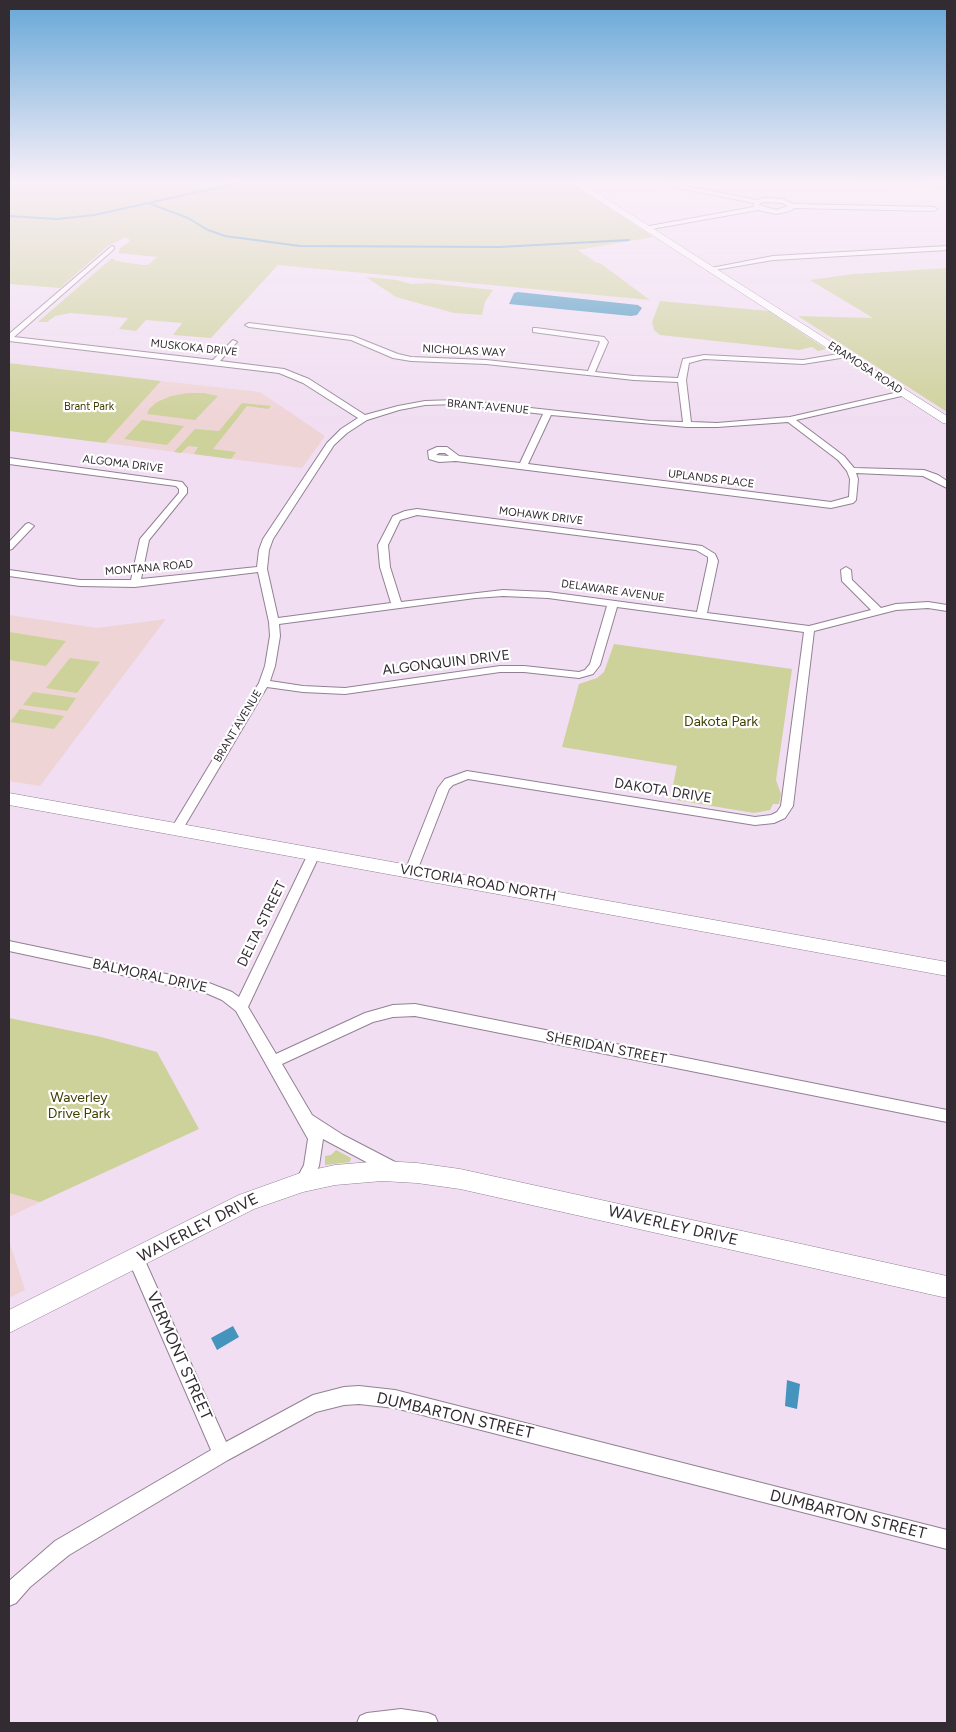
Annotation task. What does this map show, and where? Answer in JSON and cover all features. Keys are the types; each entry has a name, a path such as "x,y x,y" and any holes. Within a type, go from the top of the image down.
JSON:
{"main road":[{"name":"ERAMOSA ROAD","path":"696,261 947,420"},
{"name":"VICTORIA ROAD NORTH","path":"9,800 947,969"},
{"name":"WAVERLEY DRIVE","path":"9,1322 247,1202 302,1182 350,1173 399,1171 460,1179 947,1287"}],"street":[{"path":"9,339 97,261"},
{"path":"709,269 756,261"},
{"name":"NICHOLAS WAY","path":"249,326 353,338 396,356 411,359 486,362 682,380"},
{"path":"536,330 601,339 604,342 591,373"},
{"name":"MUSKOKA DRIVE","path":"9,339 258,367 293,375 306,381 364,418"},
{"path":"215,362 233,342"},
{"path":"687,425 682,380 686,361 694,358 803,362 844,355"},
{"name":"BRANT AVENUE","path":"177,829 264,683 270,666 273,653 274,622 262,569 264,550 274,527 331,444 344,431 364,418 398,408 449,402 687,425 747,424 790,419 903,393"},
{"path":"523,468 548,412"},
{"path":"790,419 841,458 852,470 924,473 935,477 947,486"},
{"name":"UPLANDS PLACE","path":"456,458 523,468 831,505 845,504 853,498 854,479 852,470"},
{"name":"ALGOMA DRIVE","path":"9,461 179,484 183,488 183,493 146,539 142,547 135,584"},
{"name":"MOHAWK DRIVE","path":"397,605 385,567 383,545 396,518 408,513 417,512 699,548 712,556 713,562 701,616"},
{"path":"9,547 29,526"},
{"name":"MONTANA ROAD","path":"9,573 80,583 135,584 262,569"},
{"path":"846,570 846,581 878,611"},
{"name":"DELAWARE AVENUE","path":"274,622 475,595 503,593 548,595 778,627 809,629 878,611 912,605 947,608"},
{"name":"ALGONQUIN DRIVE","path":"264,683 303,690 345,691 500,669 524,669 578,675 589,672 595,665 613,604"},
{"name":"DAKOTA DRIVE","path":"411,871 444,788 449,782 467,775 755,821 774,819 781,815 787,806 809,629"},
{"name":"DELTA STREET","path":"240,1007 314,854"},
{"name":"BALMORAL DRIVE","path":"9,946 210,988 227,996 240,1007 316,1138 311,1166 302,1182"},
{"name":"SHERIDAN STREET","path":"272,1062 370,1017 393,1011 415,1010 947,1116"},
{"name":"WAVERLEY DRIVE","path":"307,1120 338,1140 399,1171"},
{"name":"VERMONT STREET","path":"136,1259 222,1454"},
{"name":"DUMBARTON STREET","path":"9,1596 23,1580 62,1548 222,1454 313,1404 344,1396 369,1396 395,1400 947,1540"},
{"path":"367,1723 401,1719 428,1723"}],"shaded area":[{"path":"161,381 260,392 325,436 302,468 105,443"},
{"path":"9,615 97,628 166,619 40,786 9,781"},
{"path":"9,1193 40,1202 9,1217"},
{"path":"9,1241 25,1290 9,1298"}],"green space":[{"path":"9,261 91,261 60,288 9,284"},
{"path":"109,261 148,265 153,261 594,261 600,263 650,300 278,265 211,338 173,335 182,323 146,320 136,331 119,329 128,318 71,313 55,316 47,322 38,322"},
{"path":"947,268 947,412 798,316 873,318 810,280 853,274"},
{"path":"366,277 397,280 411,284 429,283 493,290 485,302 482,315 454,313 396,297"},
{"path":"660,301 769,311 826,349 818,351 812,347 799,350 660,335 654,330 652,322"},
{"name":"Brant Park","path":"9,363 161,381 105,443 9,431"},
{"path":"187,393 204,393 218,396 195,420 147,414 149,409 157,402 171,396"},
{"path":"242,403 271,406 268,409 247,406 213,449 236,452 231,459 194,454 198,447 188,446 181,453 174,452 195,429 219,431"},
{"path":"142,420 184,426 167,445 124,439"},
{"path":"9,632 66,641 46,666 9,660"},
{"name":"Dakota Park","path":"614,644 792,669 776,780 781,794 779,804 773,804 770,810 754,813 670,799 677,766 562,747 579,684 597,678 604,672"},
{"path":"70,658 100,662 77,693 46,688"},
{"path":"33,692 76,698 67,711 23,705"},
{"path":"20,709 64,716 54,729 10,722"},
{"name":"Waverley Drive Park","path":"9,1018 101,1037 157,1052 199,1129 40,1202 9,1193"},
{"path":"336,1150 351,1158 350,1162 325,1165 325,1156 331,1155"}],"water":[{"path":"514,293 638,305 642,308 637,315 631,316 509,304"},
{"path":"233,1326 239,1337 217,1350 211,1338"},
{"path":"787,1380 800,1384 797,1409 785,1406"}]}
